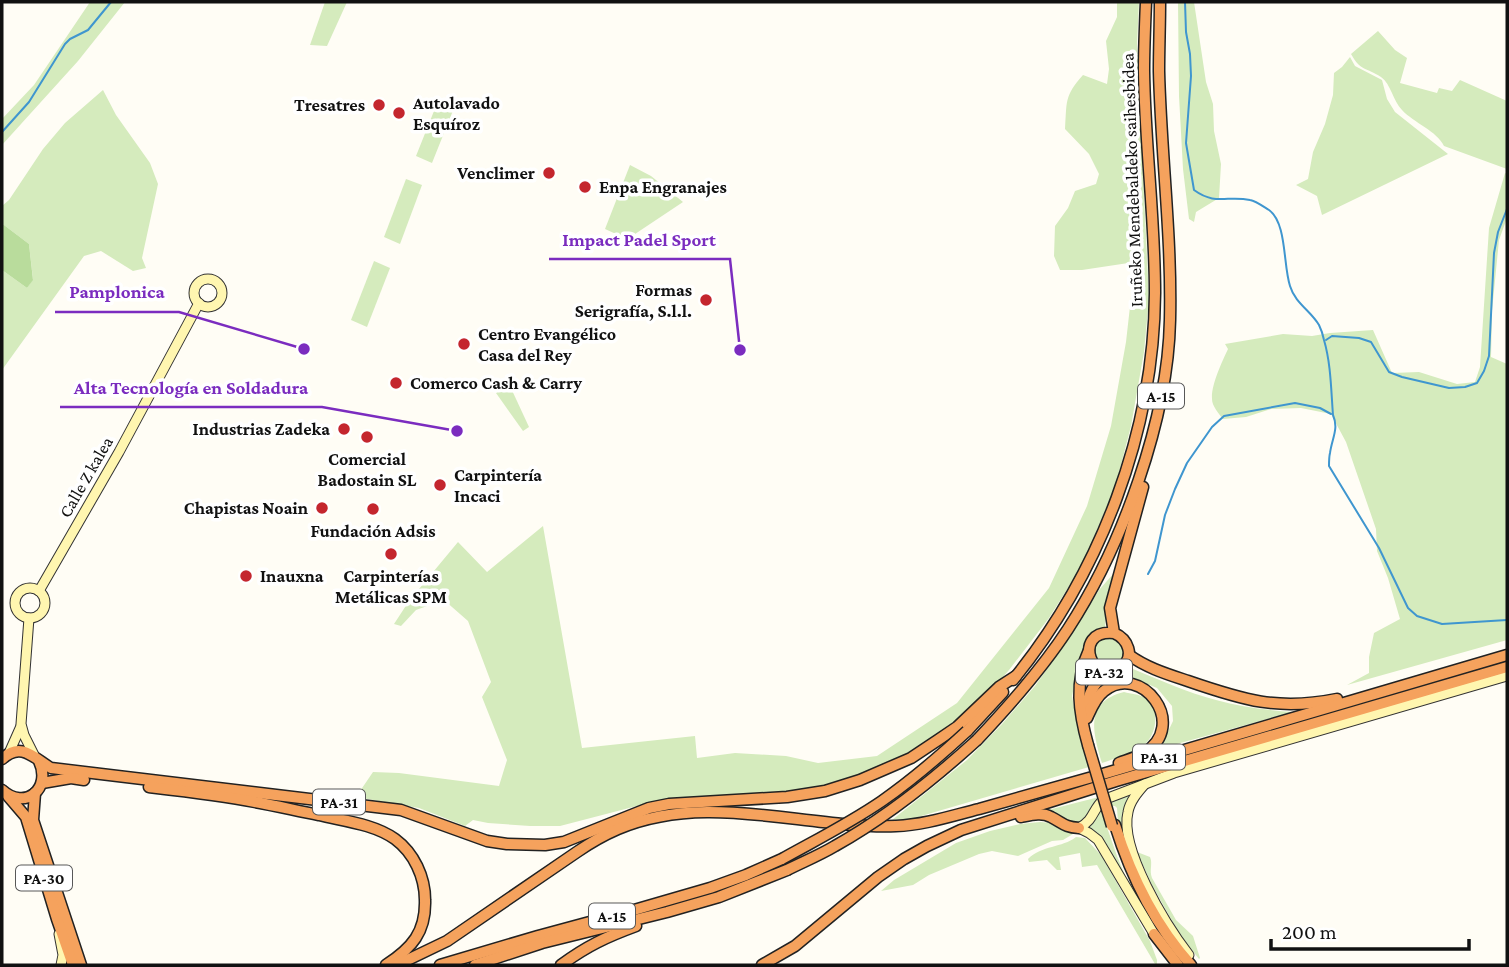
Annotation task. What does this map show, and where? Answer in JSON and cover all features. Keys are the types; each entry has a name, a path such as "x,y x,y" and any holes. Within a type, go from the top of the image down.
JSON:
{"highway":[{"name":"Iruñeko Mendebaldeko saihesbidea","path":"475,965 542,943 719,897 784,864 883,800 967,731 1016,676 1062,612 1106,525 1126,470 1144,403 1151,353 1155,296 1144,70 1146,2"},
{"name":"Iruñeko Mendebaldeko saihesbidea","path":"440,965 710,888 833,848 883,817 939,774 977,740 1035,675 1068,629 1103,567 1125,518 1151,441 1162,390 1170,323 1169,238 1159,71 1160,2"},
{"path":"1114,633 1110,608 1148,467 1151,441"},
{"name":"PA-32","path":"1089,650 1093,665 1097,668 1107,672 1119,670 1128,661 1127,643 1124,638 1114,633 1101,634 1091,643 1081,674 1079,689 1081,719 1128,873 1155,923 1186,965"},
{"path":"1129,654 1157,671 1263,703 1307,704 1381,692"},
{"name":"PA-31","path":"4,756 14,751 27,752 51,768 401,810 470,836 507,844 545,845 564,842 631,816 664,809 709,806 774,811 793,814 806,820 863,826 915,824 1030,795 1507,655"},
{"name":"PA-31","path":"762,965 795,946 878,877 941,839 1128,778 1507,667"},
{"name":"PA-32","path":"1090,745 1086,710 1088,695 1094,684 1107,672"},
{"path":"631,816 649,808 669,804 787,797 825,791 860,780 911,758 938,740 977,710 999,687 1016,676"},
{"path":"1030,795 1144,752 1159,736 1162,719 1161,710 1152,695 1140,687 1124,684 1111,686 1104,691 1097,698 1087,718"},
{"path":"37,758 44,776 38,788"},
{"path":"5,793 22,799 38,788 71,778 124,783 243,800 369,827 383,833 396,840 415,862 421,874 425,899 423,921 416,938 407,951 386,965"},
{"name":"PA-30","path":"38,788 33,820 81,965"},
{"name":"PA-30","path":"5,793 26,817 73,965"},
{"path":"397,965 447,941 576,852 619,828 665,815 691,812 748,813 806,820"},
{"path":"941,839 952,839 995,824 1039,814 1054,817 1065,826 1079,828"},
{"name":"PA-32","path":"1113,826 1143,895 1159,922 1194,965"},
{"path":"561,965 604,937 667,912"},
{"path":"1154,934 1178,965"}],"street":[{"name":"Calle Z kalea","path":"38,591 119,452 199,303"},
{"path":"26,588 38,591 45,602 41,614 24,617 17,611 15,602 26,588"},
{"path":"29,618 21,724 37,758"},
{"path":"1154,934 1098,840 1079,828 1089,821 1103,800 1174,773 1507,676"},
{"path":"4,756 21,724"},
{"path":"1145,783 1133,798 1128,811 1126,824 1129,845 1154,900 1194,965"},
{"path":"57,919 63,955 61,965"}],"green space":[{"path":"90,2 125,2 78,61 2,145 2,119 34,85"},
{"path":"325,2 347,2 327,46 310,45"},
{"path":"1117,2 1139,2 1137,44 1149,299 1144,352 1131,426 1116,484 1083,564 1049,618 980,703 939,735 900,758 850,779 792,793 656,801 560,826 473,820 465,826 419,808 356,797 373,772 499,786 507,760 482,697 491,682 468,621 444,600 416,610 401,626 394,624 409,601 458,542 487,572 543,526 582,748 695,736 697,758 735,753 786,756 818,763 877,756 957,703 1049,588 1087,506 1111,426 1126,342 1135,262 1082,270 1060,270 1054,256 1055,226 1068,208 1075,191 1096,184 1099,174 1089,154 1065,129 1068,100 1072,88 1083,75 1107,84 1109,69 1106,41 1117,17"},
{"path":"1178,2 1194,2 1221,164 1219,198 1196,212 1194,222 1189,219 1183,169"},
{"path":"1378,31 1395,50 1407,58 1400,83 1437,93 1439,88 1452,91 1460,80 1507,101 1507,169 1444,146 1436,136 1402,110 1381,77 1358,64 1351,54"},
{"path":"1350,57 1355,66 1382,80 1387,99 1395,112 1448,154 1322,215 1317,196 1296,185 1308,179 1313,152 1333,95 1334,73"},
{"path":"103,90 116,115 150,163 158,184 142,258 146,268 133,271 101,251 84,256 2,370 2,270 27,288 33,279 29,244 2,225 2,206 65,123"},
{"path":"438,101 454,108 432,163 416,156"},
{"path":"630,165 651,176 683,202 623,242 616,234 605,229"},
{"path":"1505,173 1507,218 1499,240 1492,311 1491,357 1507,364 1507,640 1347,685 1369,673 1374,633 1400,619 1377,551 1376,529 1346,442 1331,414 1301,408 1271,409 1246,417 1223,419 1214,407 1212,393 1228,349 1225,344 1283,334 1312,336 1373,330 1392,373 1419,372 1457,384 1475,382 1480,367 1489,228"},
{"path":"406,179 422,185 400,244 384,237"},
{"path":"2,225 29,244 33,280 27,288 2,270"},
{"path":"374,261 390,268 367,327 351,320"},
{"path":"510,386 529,427 523,431 496,393"},
{"path":"1114,573 1107,601 1105,628 1092,636 1082,650 1072,696 1089,767 911,819 892,820 967,760 1002,724 1035,686 1099,590"},
{"path":"1109,638 1120,642 1124,653 1120,664 1109,668 1098,664 1094,653 1098,642"},
{"path":"1133,669 1216,700 1293,712 1155,750 1164,740 1173,721 1172,706 1157,688 1130,677"},
{"path":"1124,692 1143,697 1150,703 1155,715 1154,729 1143,746 1102,763 1094,730 1097,711 1102,703"},
{"path":"1131,794 1123,816 1129,853 1118,822 1117,808 1107,807 1102,813 1129,885 1085,828 1101,804"},
{"path":"1099,797 1089,816 1080,823 1065,820 1048,810"},
{"path":"1040,822 1053,823 1073,834 1018,856 992,851 979,854 929,875 913,885 881,891 894,880 956,843 990,831"},
{"path":"1076,837 1085,838 1101,855 1150,941 1157,965 1154,965 1097,865 1082,867 1080,853 1059,857 1061,870 1057,870 1047,860 1029,862 1028,859 1039,851"},
{"path":"1137,852 1150,857 1152,878 1176,920 1193,936 1199,959 1180,935"}],"waterway":[{"path":"2,132 29,102 65,44 88,30 111,2"},
{"path":"1185,2 1191,76 1186,143 1194,190 1209,198 1255,202 1269,210 1279,224 1290,286 1323,334 1335,425 1329,466 1379,548 1408,608 1417,616 1442,624 1507,620"},
{"path":"1326,340 1332,336 1359,338 1371,342 1389,372 1402,377 1449,388 1477,383 1489,356 1494,253 1498,232 1507,209"},
{"path":"1148,574 1155,561 1165,515 1187,463 1212,427 1224,416 1295,403 1320,408 1331,414"}],"place":[{"name":"Tresatres","path":"379,105"},
{"name":"Autolavado Esquíroz","path":"399,113"},
{"name":"Venclimer","path":"549,173"},
{"name":"Enpa Engranajes","path":"585,187"},
{"name":"Formas Serigrafía, S.l.l.","path":"706,300"},
{"name":"Centro Evangélico Casa del Rey","path":"464,344"},
{"name":"Pamplonica","path":"304,349"},
{"name":"Impact Padel Sport","path":"740,350"},
{"name":"Comerco Cash & Carry","path":"396,383"},
{"name":"Industrias Zadeka","path":"344,429"},
{"name":"Alta Tecnología en Soldadura","path":"457,431"},
{"name":"Comercial Badostain SL","path":"367,437"},
{"name":"Carpintería Incaci","path":"440,485"},
{"name":"Chapistas Noain","path":"322,508"},
{"name":"Fundación Adsis","path":"373,509"},
{"name":"Carpinterías Metálicas SPM","path":"391,554"},
{"name":"Inauxna","path":"246,576"}]}
